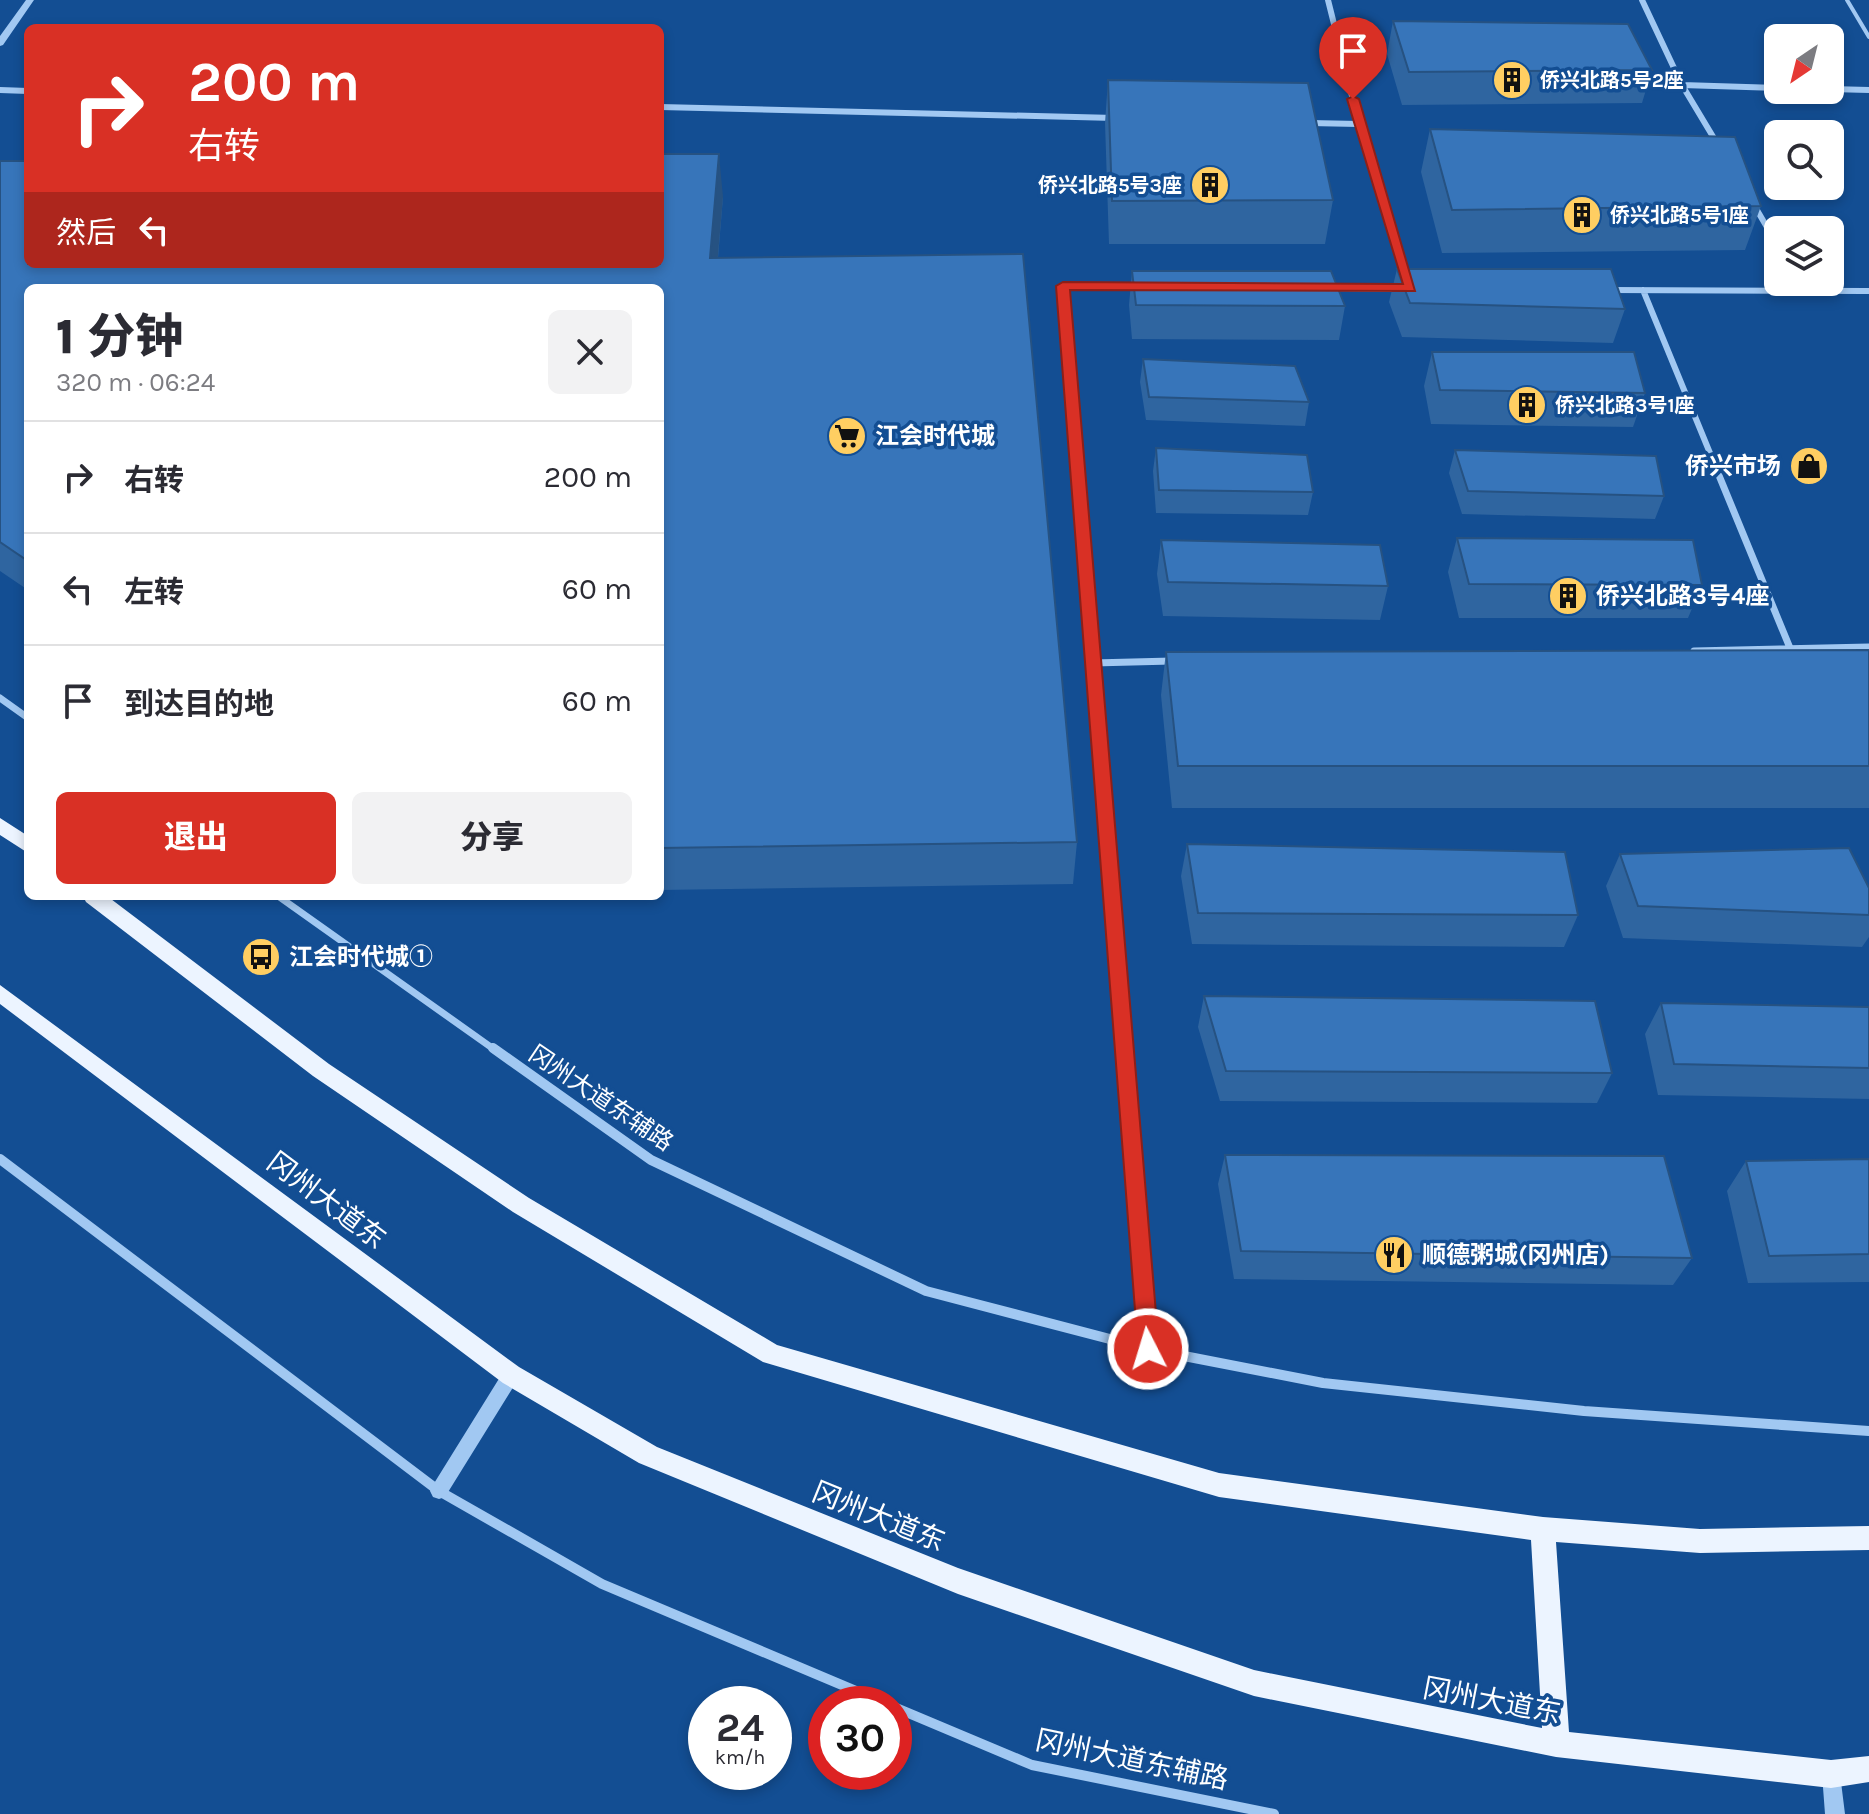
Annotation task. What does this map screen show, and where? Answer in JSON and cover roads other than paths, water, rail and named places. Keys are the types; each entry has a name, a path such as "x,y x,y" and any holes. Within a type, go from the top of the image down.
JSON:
{"main road":[{"path":"0,825 24,843"},
{"path":"98,900 321,1070 408,1129 521,1205 771,1354 1219,1485 1543,1529 1700,1541 1869,1538"},
{"name":"冈州大道东","path":"0,993 511,1375 648,1455 958,1581 1254,1683 1556,1744 1831,1774 1869,1769"},
{"path":"1543,1529 1556,1744"}],"street":[{"path":"0,43 30,0"},
{"path":"1316,288 1411,289 1359,124 1328,0"},
{"path":"1642,0 1682,85 1722,152"},
{"path":"1682,85 1764,88"},
{"path":"1844,89 1869,90"},
{"path":"0,90 24,91"},
{"path":"664,107 1121,118"},
{"path":"1296,123 1359,124"},
{"path":"1746,192 1764,222"},
{"path":"1142,286 1063,286 1148,1349"},
{"path":"1596,290 1764,290"},
{"path":"1643,290 1790,648"},
{"path":"1844,291 1869,291"},
{"path":"1679,651 1869,647"},
{"path":"1093,663 1188,661"},
{"path":"0,698 24,715"},
{"name":"冈州大道东辅路","path":"284,900 651,1160 926,1291 1148,1349 1338,1384 1584,1411 1869,1431"},
{"path":"0,1159 439,1491 602,1584 844,1686"},
{"path":"439,1491 511,1375"},
{"name":"冈州大道东辅路","path":"912,1715 1032,1765 1274,1814"},
{"path":"1831,1774 1835,1814"}],"lane":[{"path":"1847,0 1869,37"}],"place":[{"name":"侨兴北路5号2座","path":"1512,80"},
{"name":"侨兴北路5号3座","path":"1210,185"},
{"name":"侨兴北路5号1座","path":"1582,215"},
{"name":"侨兴北路3号1座","path":"1527,405"},
{"name":"江会时代城","path":"847,436"},
{"name":"侨兴市场","path":"1809,466"},
{"name":"侨兴北路3号4座","path":"1568,596"},
{"name":"江会时代城①","path":"261,957"},
{"name":"顺德粥城(冈州店)","path":"1394,1255"}]}
